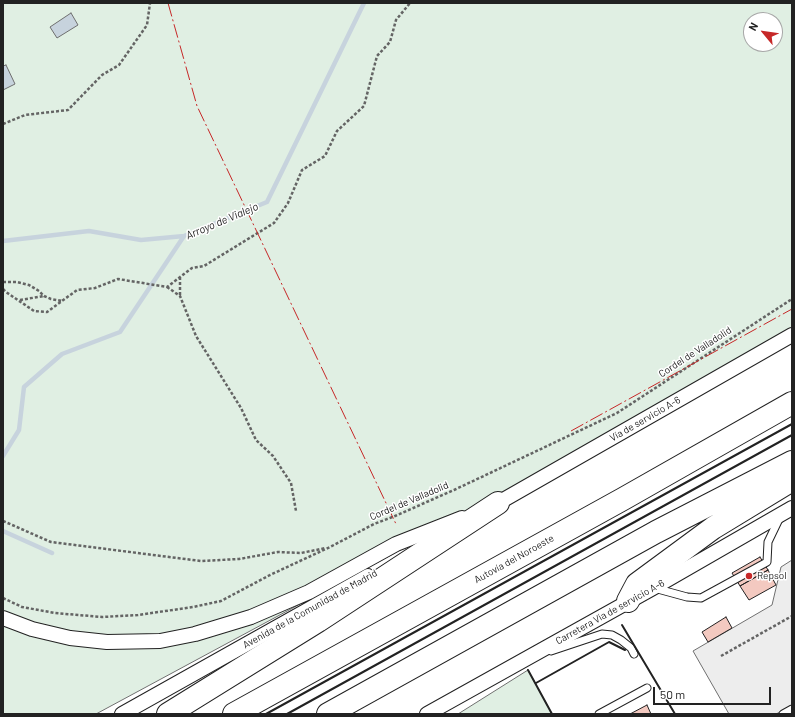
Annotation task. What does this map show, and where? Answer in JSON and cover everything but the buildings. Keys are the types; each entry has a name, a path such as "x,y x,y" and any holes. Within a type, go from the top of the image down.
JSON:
{"highway":[{"name":"Autovía del Noroeste","path":"234,714 616,503 792,403"},
{"path":"328,714 656,532 792,462"},
{"path":"628,601 637,584 713,528 792,480"},
{"path":"168,714 318,621 498,503"}],"street":[{"name":"Vía de servicio A-6","path":"498,503 792,335"},
{"path":"3,618 32,629 70,638 107,642 160,641 196,634 251,617 273,608 309,592 396,544 498,503"},
{"name":"Avenida de la Comunidad de Madrid","path":"122,714 498,503"},
{"name":"Carretera Vía de servicio A-6","path":"427,714 653,588 787,511"}],"lane":[{"path":"653,588 687,597 701,598 767,562 768,542 787,511"},
{"path":"522,660 602,634 612,635 621,640 631,648 634,654"},
{"path":"599,714 647,688"},
{"path":"783,714 792,709"}],"path":[{"path":"3,124 26,115 68,110 102,75 118,66 147,25 150,3"},
{"path":"167,287 192,268 204,266 274,222 288,203 302,170 326,156 337,131 364,106 377,56 390,42 396,20 410,3"},
{"path":"180,277 180,296 196,336 242,408 256,440 273,456 291,483 296,511"},
{"path":"3,289 34,311 47,312 77,290 95,288 118,279 167,287 180,296"},
{"path":"3,282 17,282 29,285 39,290 44,296 62,301"},
{"path":"19,301 44,296"},
{"name":"Cordel de Valladolid","path":"3,598 22,607 55,613 102,618 138,615 193,607 221,601 374,524 461,486 617,412 792,299"},
{"path":"3,522 52,542 201,561 239,559 278,552 301,553 330,547"},
{"path":"721,656 792,616"}],"green space":[{"path":"3,3 792,3 792,339 96,714 3,714"},
{"path":"528,670 552,714 458,714"}],"shaded area":[{"path":"71,13 78,25 57,38 50,27"},
{"path":"6,65 15,84 3,90 3,66"},
{"path":"792,560 792,706 776,714 729,714 693,651 772,605 781,567"}],"waterway":[{"name":"Arroyo de Vialejo","path":"3,456 19,430 24,387 62,354 120,332 184,236 267,202 364,3"},
{"path":"3,241 89,231 141,240 184,236"},
{"path":"3,531 52,553"}],"wall":[{"path":"266,714 792,424"},
{"path":"287,714 792,435"},
{"path":"622,625 675,714"},
{"path":"536,683 609,642 625,650"},
{"path":"528,670 552,714"}],"power":[{"path":"168,3 197,106 396,524"},
{"path":"571,431 792,309"}],"place":[{"name":"Repsol","path":"749,576"}]}
